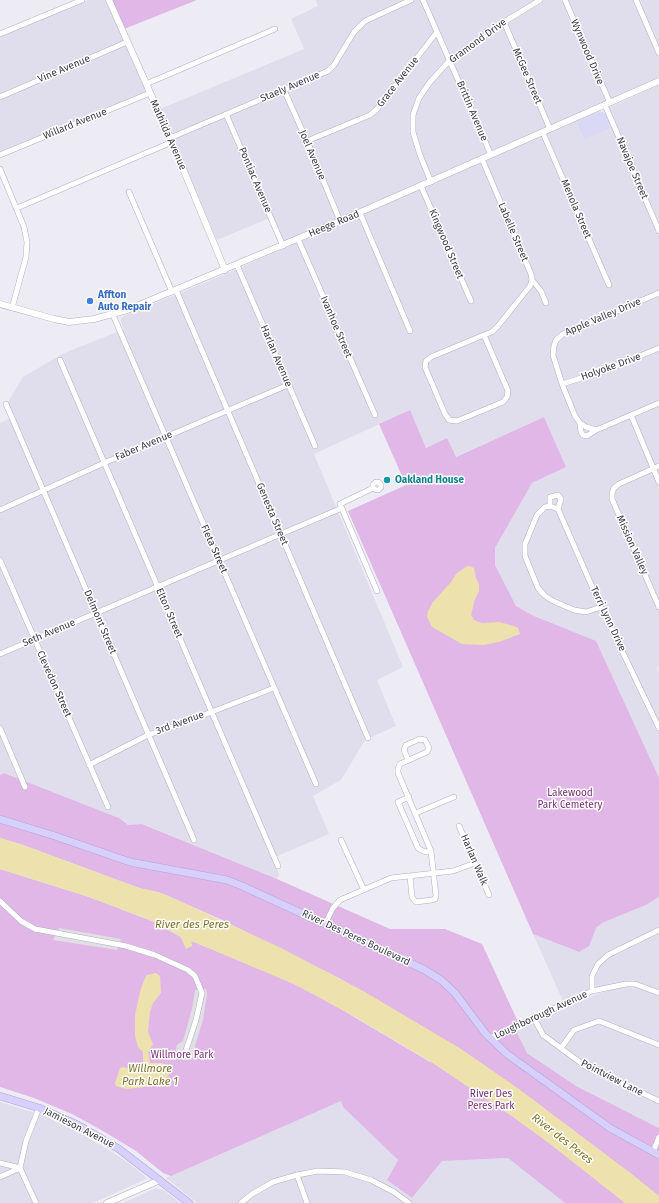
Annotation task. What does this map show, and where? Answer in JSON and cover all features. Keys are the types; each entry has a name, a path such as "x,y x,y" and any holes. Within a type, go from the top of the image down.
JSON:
{"main road":[{"name":"River Des Peres Boulevard","path":"0,819 137,864 212,876 227,880 416,966 435,976 446,984 459,997 490,1038 511,1057 603,1123 656,1153"},
{"name":"Jamieson Avenue","path":"0,1096 39,1108 78,1125 119,1148 189,1203"}],"street":[{"path":"0,34 82,0"},
{"name":"Mathilda Avenue","path":"109,0 171,140 225,270"},
{"name":"Staely Avenue","path":"16,208 171,140 226,114 328,71 334,66 354,32 365,21 411,0"},
{"name":"Brittin Avenue","path":"423,0 491,156"},
{"name":"Gramond Drive","path":"432,182 420,156 413,132 414,115 419,98 430,82 450,60 504,22 540,0"},
{"name":"Wynwood Drive","path":"565,0 607,104"},
{"path":"636,0 659,53"},
{"name":"McGee Street","path":"504,22 550,130"},
{"path":"146,84 275,29"},
{"name":"Grace Avenue","path":"307,141 370,115 377,109 437,32"},
{"name":"Vine Avenue","path":"0,97 127,42"},
{"name":"Heege Road","path":"0,304 69,322 84,321 113,314 174,291 283,246 432,182 659,81"},
{"name":"Joel Avenue","path":"284,90 340,221"},
{"name":"Willard Avenue","path":"0,155 150,93"},
{"name":"Navajoe Street","path":"607,104 659,231"},
{"name":"Pontiac Avenue","path":"226,114 283,246"},
{"name":"Menola Street","path":"543,132 609,285"},
{"name":"Labelle Street","path":"482,159 531,274 532,280 541,291 546,303"},
{"path":"0,168 2,177 24,227 27,249 12,308"},
{"name":"Kingwood Street","path":"421,186 471,301"},
{"name":"Genesta Street","path":"129,192 227,411 334,656 368,738"},
{"path":"360,213 410,331"},
{"name":"Ivanhoe Street","path":"298,239 375,415"},
{"name":"Harlan Avenue","path":"237,265 315,446"},
{"path":"484,335 508,391 508,396 503,402 457,422 449,420 425,367 426,361 431,357 484,335 492,332 530,286 532,280"},
{"name":"Apple Valley Drive","path":"596,430 587,436 583,435 581,432 580,423 575,416 562,384 553,355 556,340 563,334 659,293"},
{"name":"Fleta Street","path":"113,314 165,438 316,784"},
{"name":"Holyoke Drive","path":"562,384 604,371 659,348"},
{"name":"Elton Street","path":"60,360 278,866"},
{"name":"Faber Avenue","path":"0,510 104,463 288,385"},
{"path":"580,423 586,427 596,430 659,403"},
{"name":"Delmont Street","path":"6,404 194,840"},
{"path":"630,416 659,482"},
{"path":"653,469 659,466"},
{"name":"Mission Valley","path":"653,469 619,484 614,488 612,499 659,607"},
{"name":"Seth Avenue","path":"0,654 342,508 340,504 373,488"},
{"name":"Terri Lynn Drive","path":"550,506 550,497 558,495 561,500 558,509 601,607 659,728"},
{"path":"558,509 550,506 544,507 537,515 525,544 525,556 538,588 544,596 574,610 586,612 601,607"},
{"path":"342,508 377,592"},
{"name":"Clevedon Street","path":"0,560 108,807"},
{"name":"3rd Avenue","path":"89,765 148,735 274,688"},
{"path":"0,728 25,787"},
{"path":"408,760 404,750 406,745 420,739 425,740 429,748 427,752 400,764 398,773 431,851 436,896 432,900 416,902 413,900 410,876"},
{"path":"409,797 398,802 418,848 426,852 431,851"},
{"path":"416,813 454,797"},
{"name":"Harlan Walk","path":"459,826 489,895"},
{"path":"341,840 364,890"},
{"path":"325,924 333,908 340,900 391,878 453,871 475,863"},
{"path":"0,901 21,921 35,929 126,946 155,955 188,970 195,976 202,993 196,1020 185,1053"},
{"path":"592,992 592,976 598,964 608,955 659,930"},
{"name":"Loughborough Avenue","path":"490,1038 592,992 626,984 635,984 659,993"},
{"name":"Pointview Lane","path":"534,1018 543,1036 585,1066 659,1101"},
{"path":"561,1048 574,1030 599,1021 659,1045"},
{"path":"36,1203 20,1168 26,1141 39,1108"},
{"path":"656,1153 659,1137"},
{"path":"0,1163 20,1168"},
{"path":"0,1176 20,1168"},
{"path":"241,1203 252,1194 273,1182 297,1174 318,1171 345,1172 371,1180 394,1192 409,1203"},
{"path":"297,1174 307,1203"},
{"path":"107,1203 160,1180"}],"shaded area":[{"path":"88,0 106,0 145,92 0,153 0,37"},
{"path":"316,0 659,0 659,77 286,241 282,239 272,217 217,240 160,109 304,49 291,19 318,6"},
{"path":"659,85 659,666 656,668 659,673 659,778 654,768 534,616 516,606 495,565 495,548 532,483 566,467 544,417 455,457 426,448 410,410 314,454 403,667 377,680 396,726 365,740 341,780 313,796 329,834 273,858 279,874 277,879 143,824 128,825 119,818 4,773 0,775 0,423 14,417 8,402 23,377 62,354 124,329 121,318 124,316 223,275 576,121 584,140 617,126 610,111 610,107"},
{"path":"600,111 605,113 612,128 584,140 576,121"},
{"path":"659,897 659,1128 576,1086 527,1053 515,1029 607,991 611,986 588,991 563,1001 533,934 579,952 596,928 602,923 646,905"},
{"path":"59,928 121,939 117,950 53,940"},
{"path":"206,989 207,995 203,1020 195,1046 196,1051 191,1060 182,1060 178,1057 176,1049 177,1045 183,1041 192,1009 195,990"},
{"path":"341,1101 343,1107 398,1160 387,1180 412,1198 442,1161 508,1158 565,1203 197,1203 166,1178"},
{"path":"0,1102 45,1116 84,1135 126,1161 146,1178 93,1203 0,1203"},
{"path":"156,1188 164,1190 180,1203 123,1203"}],"green space":[{"path":"112,0 197,0 124,29"},
{"name":"Lakewood Park Cemetery","path":"410,410 426,448 447,438 456,457 544,417 566,467 532,483 495,548 495,565 516,606 534,616 596,641 659,778 659,897 646,905 602,923 596,928 589,946 579,952 533,934 348,511 406,485 379,424"},
{"path":"4,773 119,818 128,825 142,824 277,879 390,929 445,929 482,944 518,1022 513,1025 527,1053 576,1086 659,1128 659,1203 565,1203 508,1158 442,1161 412,1198 387,1180 398,1160 343,1107 341,1101 171,1176 163,1173 136,1151 72,1114 34,1098 0,1087 0,869 89,897 152,921 181,937 186,948 192,946 191,942 194,942 273,974 329,1002 430,1062 460,1049 339,978 220,919 161,893 139,888 0,838 0,775"}],"water":[{"path":"467,566 474,568 479,584 479,591 475,599 471,615 474,620 482,623 499,622 514,626 518,628 520,634 499,642 484,645 462,644 432,627 427,617 428,611 433,602 451,582 456,574"},
{"name":"River des Peres","path":"0,838 139,888 161,893 281,948 365,992 461,1049 519,1089 659,1196 659,1203 625,1203 513,1117 431,1062 357,1018 296,985 194,942 191,942 192,946 186,949 181,937 152,921 89,897 0,869"},
{"name":"Willmore Park Lake 1","path":"156,973 160,976 161,993 153,1003 150,1012 148,1032 153,1044 148,1052 150,1063 162,1063 165,1065 169,1075 158,1085 127,1089 122,1088 116,1086 115,1083 120,1068 123,1067 131,1069 142,1067 143,1064 143,1052 138,1047 135,1035 135,1015 145,978 147,975"}],"place":[{"name":"Affton Auto Repair","path":"90,301"},
{"name":"Oakland House","path":"387,480"}],"park label":[{"name":"Willmore Park","path":"182,1055"},
{"name":"River Des Peres Park","path":"491,1100"}]}
